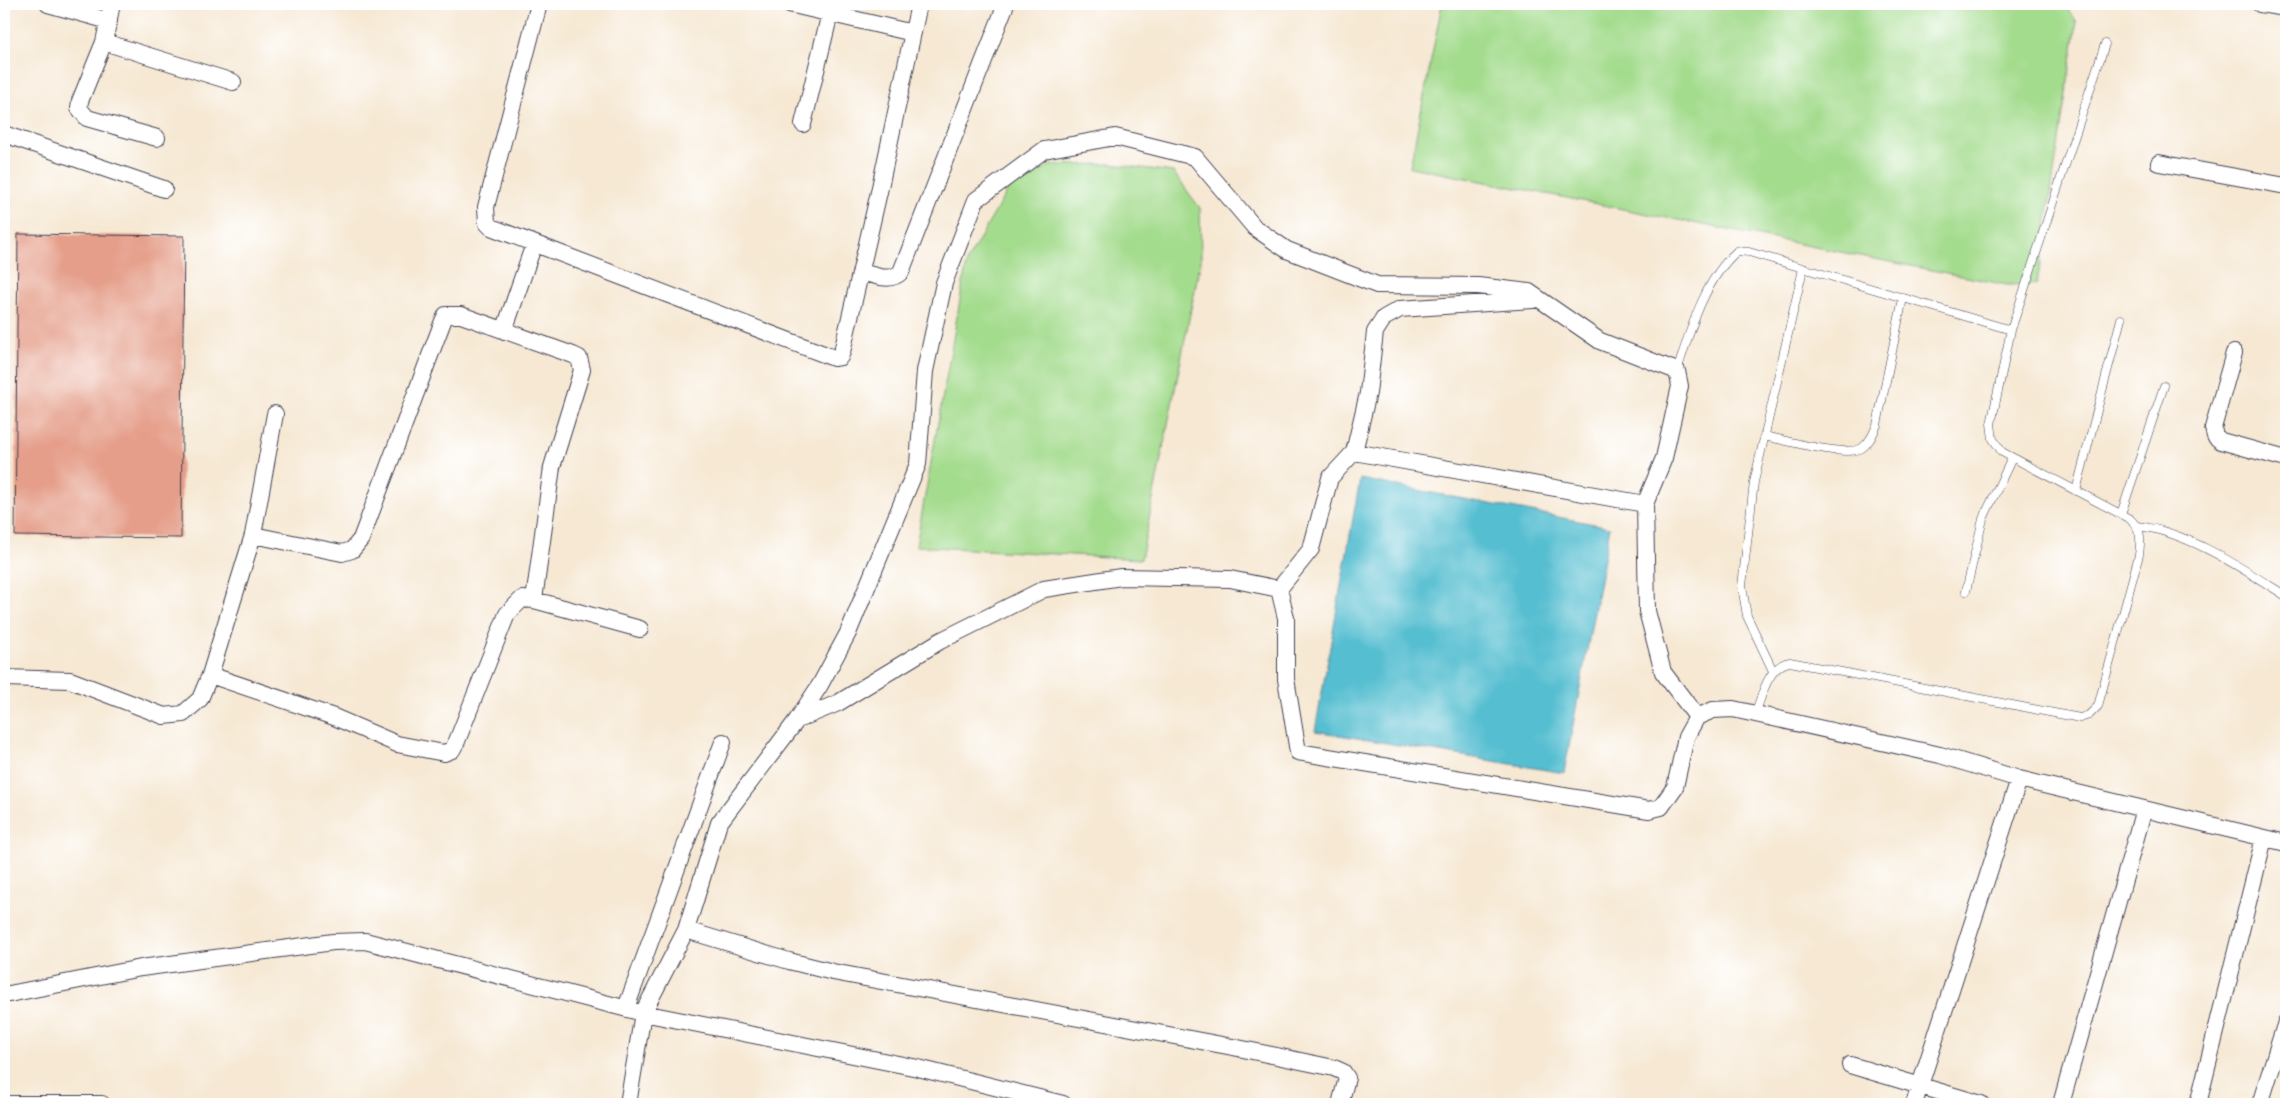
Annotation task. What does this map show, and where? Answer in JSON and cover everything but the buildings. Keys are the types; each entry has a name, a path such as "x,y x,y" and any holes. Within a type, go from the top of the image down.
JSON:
{"street":[{"path":"48,4 109,21"},
{"path":"112,4 104,42 80,101 81,114 87,118 157,138"},
{"path":"539,4 485,215 487,223 491,227 534,244 834,358 840,357 842,352 919,4"},
{"path":"789,4 831,9 913,32"},
{"path":"860,272 887,278 896,278 901,272 1006,4"},
{"path":"2260,4 2286,8"},
{"path":"803,124 831,9"},
{"path":"104,42 233,82"},
{"path":"4,134 164,189"},
{"path":"628,1104 643,1013 686,930 719,824 797,720 820,685 848,633 918,464 925,372 944,283 976,200 1044,150 1115,138 1195,157 1255,228 1287,250 1377,285 1478,286 1529,292 1600,341 1677,371 1680,386 1664,458 1645,504 1647,611 1663,672 1697,717"},
{"path":"2159,163 2286,186"},
{"path":"504,331 534,244"},
{"path":"1279,589 1311,549 1330,478 1354,452 1368,393 1375,332 1384,318 1400,309 1539,299"},
{"path":"253,535 342,553 352,550 361,540 446,315 461,315 573,355 581,363 582,370 552,467 534,600"},
{"path":"2234,353 2213,428 2215,436 2221,441 2286,459"},
{"path":"4,678 70,680 164,716 183,714 200,699 210,675 253,535 275,414"},
{"path":"1354,452 1645,504"},
{"path":"797,720 838,703 940,641 1044,589 1121,577 1230,579 1279,589"},
{"path":"1279,589 1286,618 1286,679 1298,752 1649,810 1661,807 1675,787 1686,736 1697,717 1713,710 1733,709 1940,755 2019,779 2286,842"},
{"path":"210,675 334,717 397,744 444,753 452,750 457,741 507,614 522,599 534,600 640,629"},
{"path":"626,1008 723,742"},
{"path":"1914,1104 2019,779"},
{"path":"2061,1104 2144,809"},
{"path":"2198,1104 2264,838"},
{"path":"686,930 789,961 833,972 1238,1048 1334,1068 1343,1072 1347,1078 1340,1104"},
{"path":"4,995 141,968 334,942 365,941 643,1013 918,1068 1063,1104"},
{"path":"2260,1104 2286,1022"},
{"path":"1850,1065 1981,1104"},
{"path":"4,1104 102,1104"}],"lane":[{"path":"2105,44 2011,330 1991,424 1993,440 2002,452 2012,458 2121,514 2138,526 2166,531 2230,562 2286,596"},
{"path":"1677,371 1698,308 1728,259 1737,251 1749,252 2011,330"},
{"path":"1772,671 1747,616 1742,586 1754,482 1804,269"},
{"path":"1764,436 1846,451 1861,449 1870,440 1878,425 1903,298"},
{"path":"2076,491 2121,320"},
{"path":"2121,514 2164,386"},
{"path":"1966,591 1983,519 2012,458"},
{"path":"1754,714 1772,671 1782,663 1804,664 2080,718 2089,714 2098,706 2102,694 2139,555 2141,537 2138,526"}],"green space":[{"path":"1442,4 2064,4 2077,22 2037,284 2007,285 1410,167"},
{"path":"1111,164 1173,172 1200,208 1201,259 1141,559 916,546 967,261 1010,186 1051,165"}],"water":[{"path":"1360,479 1610,527 1564,773 1315,731"}]}
